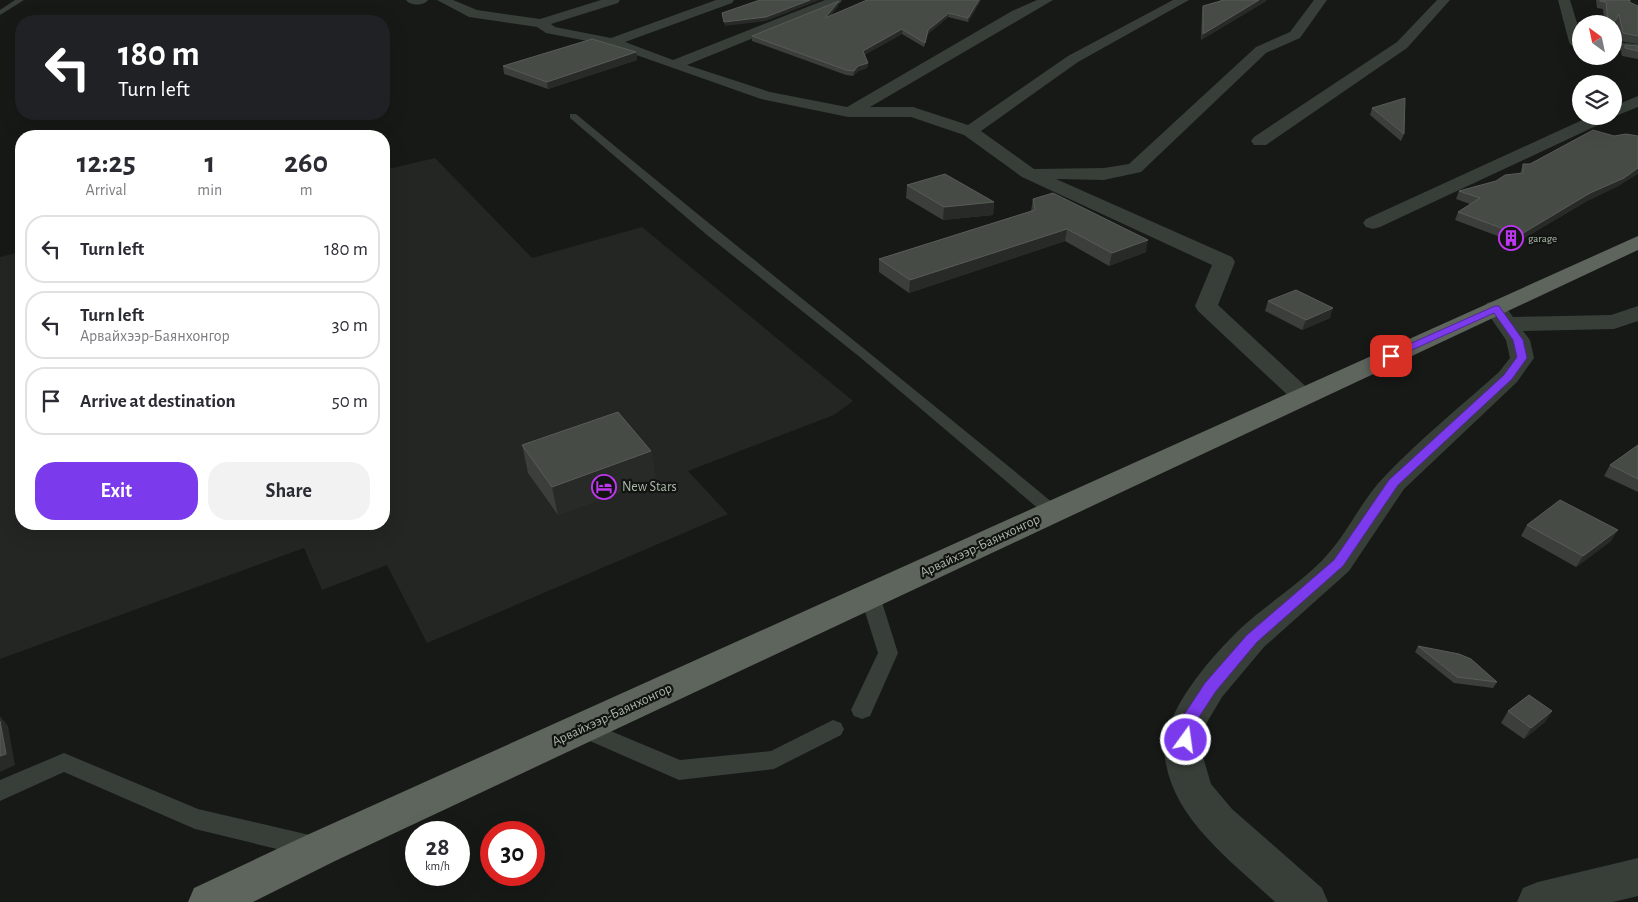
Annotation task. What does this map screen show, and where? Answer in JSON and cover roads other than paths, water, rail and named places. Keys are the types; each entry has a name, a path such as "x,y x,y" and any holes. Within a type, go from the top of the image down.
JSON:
{"highway":[{"name":"Арвайхээр-Баянхонгор","path":"209,902 321,848 1303,396 1501,316 1638,242"}],"street":[{"path":"443,0 474,14 541,23 614,0"},
{"path":"612,42 728,0"},
{"path":"672,65 836,0"},
{"path":"852,111 1017,14 1046,0"},
{"path":"970,131 1073,59 1182,0"},
{"path":"1028,173 1104,174 1135,168 1260,50 1296,35 1321,0"},
{"path":"1260,141 1402,46 1444,0"},
{"path":"1564,0 1572,28"},
{"path":"474,14 501,6"},
{"path":"541,23 551,30 612,42 672,65 768,96 852,111 913,112 970,131 1028,173 1224,262 1206,306 1303,396"},
{"path":"1622,47 1638,48"},
{"path":"1622,108 1638,101"},
{"path":"1373,223 1585,125"},
{"path":"1501,316 1614,322 1638,313"},
{"path":"1307,902 1300,898 1218,821 1194,792 1184,757 1188,722 1210,687 1252,638 1338,563 1394,483 1508,377 1522,358 1518,340 1501,316"},
{"path":"1538,902 1583,889 1638,877"}],"lane":[{"path":"0,13 20,0"},
{"path":"572,116 711,232 866,355 1052,512"},
{"path":"862,710 888,653 870,596"},
{"path":"582,728 679,770 774,760 833,729"},
{"path":"0,792 64,762 195,819 321,848"}],"place":[{"name":"garage","path":"1511,238"},
{"name":"New Stars","path":"604,487"}]}
